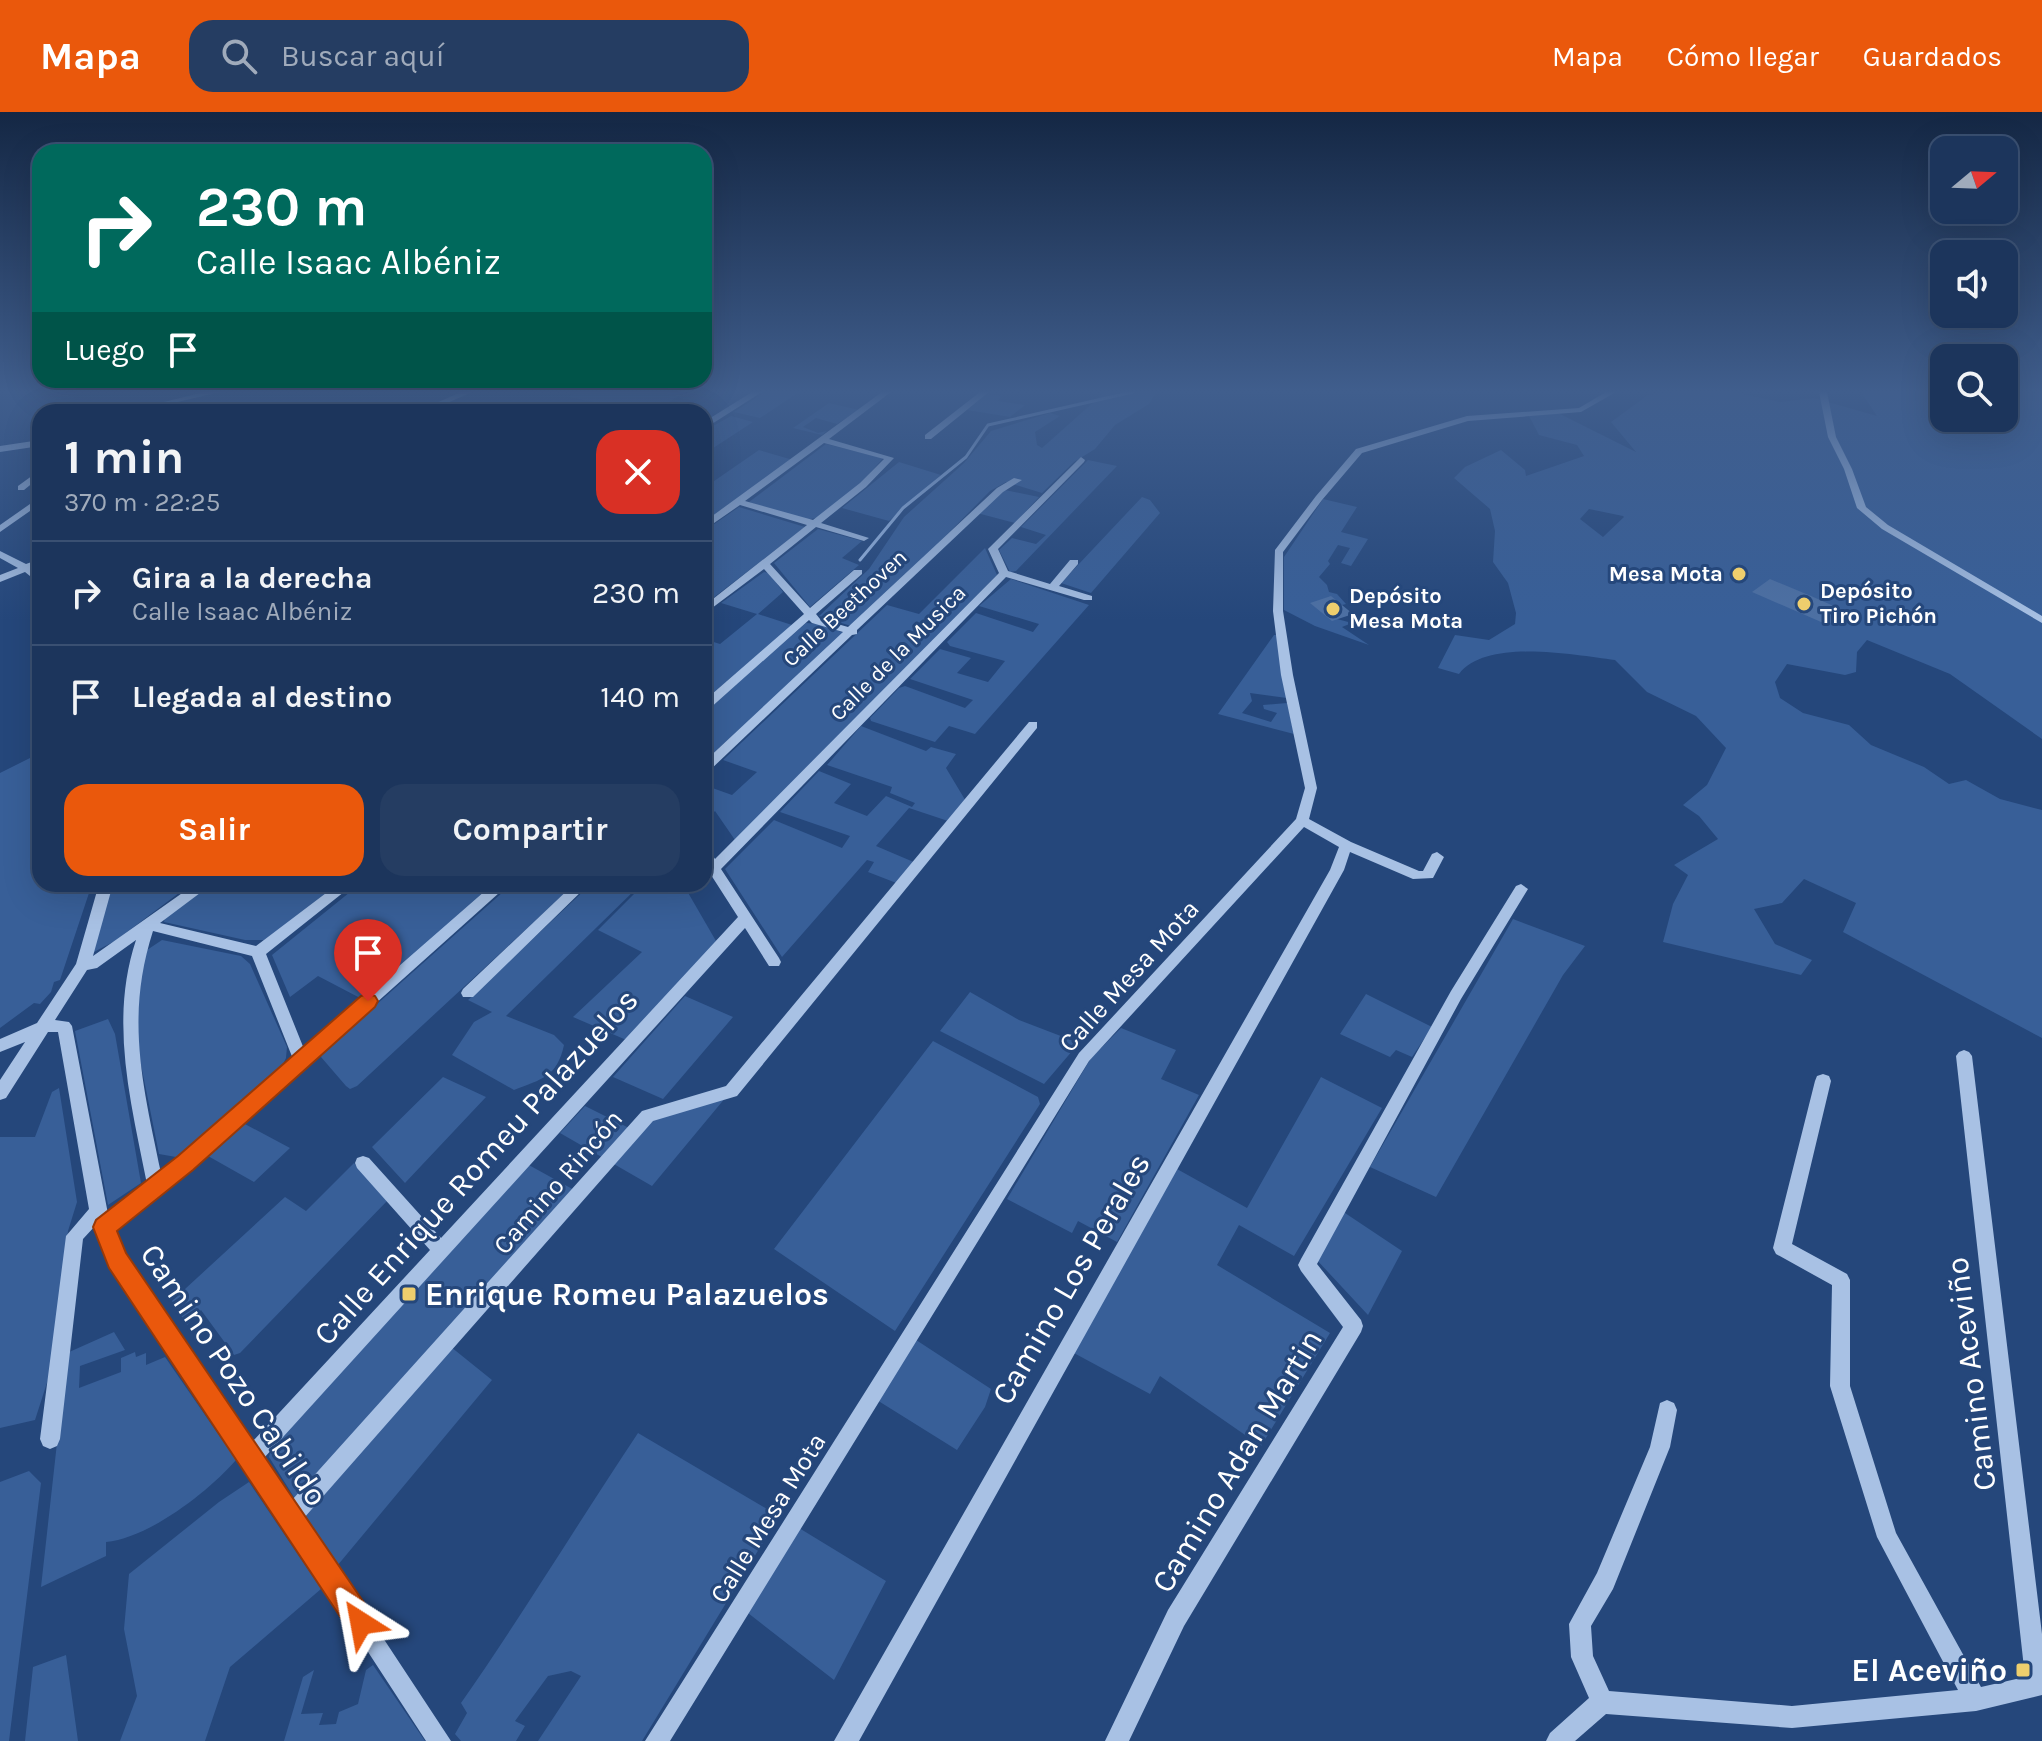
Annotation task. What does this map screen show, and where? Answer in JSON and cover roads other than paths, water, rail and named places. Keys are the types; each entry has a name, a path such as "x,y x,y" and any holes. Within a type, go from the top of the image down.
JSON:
{"street":[{"path":"712,521 786,468"},
{"path":"712,605 815,525 879,468"},
{"path":"1073,468 993,549 1004,573 1088,598"},
{"path":"1345,468 1278,552 1278,611 1287,675 1311,788 1302,821 1346,845 1418,876 1428,875 1437,857"},
{"path":"1848,468 1862,508 1885,527 2042,620"},
{"path":"21,488 32,479"},
{"name":"Calle Beethoven","path":"712,762 853,632 1000,490 1017,480"},
{"path":"739,502 864,538"},
{"path":"0,529 32,506"},
{"path":"0,554 32,574"},
{"path":"1052,588 1074,562"},
{"path":"765,564 809,616 853,632"},
{"path":"0,579 32,565"},
{"path":"712,700 858,572"},
{"name":"Calle de la Musica","path":"714,868 1004,573"},
{"name":"Camino Rincón","path":"290,1518 648,1116 731,1091 1033,725"},
{"name":"Calle Mesa Mota","path":"657,1741 1084,1057 1302,821"},
{"name":"Camino Los Perales","path":"846,1741 1337,870 1346,845"},
{"path":"712,865 774,962"},
{"name":"Camino Adan Martin","path":"1117,1741 1176,1618 1354,1326 1307,1265 1456,995 1521,889"},
{"path":"0,1093 83,965 104,892"},
{"path":"83,965 92,964 194,892"},
{"path":"258,952 337,892"},
{"path":"50,1439 75,1236 186,1163 493,892"},
{"path":"468,993 574,892"},
{"name":"Calle Enrique Romeu Palazuelos","path":"252,1457 745,918"},
{"path":"148,925 258,952"},
{"path":"148,925 136,955 128,1004 127,1037 155,1184"},
{"path":"258,952 301,1060"},
{"path":"0,1046 45,1026"},
{"name":"Camino Pozo Cabildo","path":"45,1026 64,1026 101,1219 117,1260 252,1457 439,1741"},
{"name":"Camino Aceviño","path":"1964,1056 2040,1685"},
{"path":"1823,1081 1782,1248 1841,1280 1840,1386 1887,1537 1976,1700"},
{"path":"363,1163 441,1250"},
{"path":"1602,1702 1582,1657 1580,1624 1605,1581 1660,1447 1667,1410"},
{"path":"1558,1741 1602,1702 1792,1717 1976,1700 2040,1685"}],"waterway":[{"path":"860,560 903,508 952,468"}],"place":[{"name":"Mesa Mota","path":"1739,574"},
{"name":"Depósito Tiro Pichón","path":"1804,604"},
{"name":"Depósito Mesa Mota","path":"1333,609"},
{"name":"Enrique Romeu Palazuelos","path":"409,1294"},
{"name":"El Aceviño","path":"2023,1670"}]}
